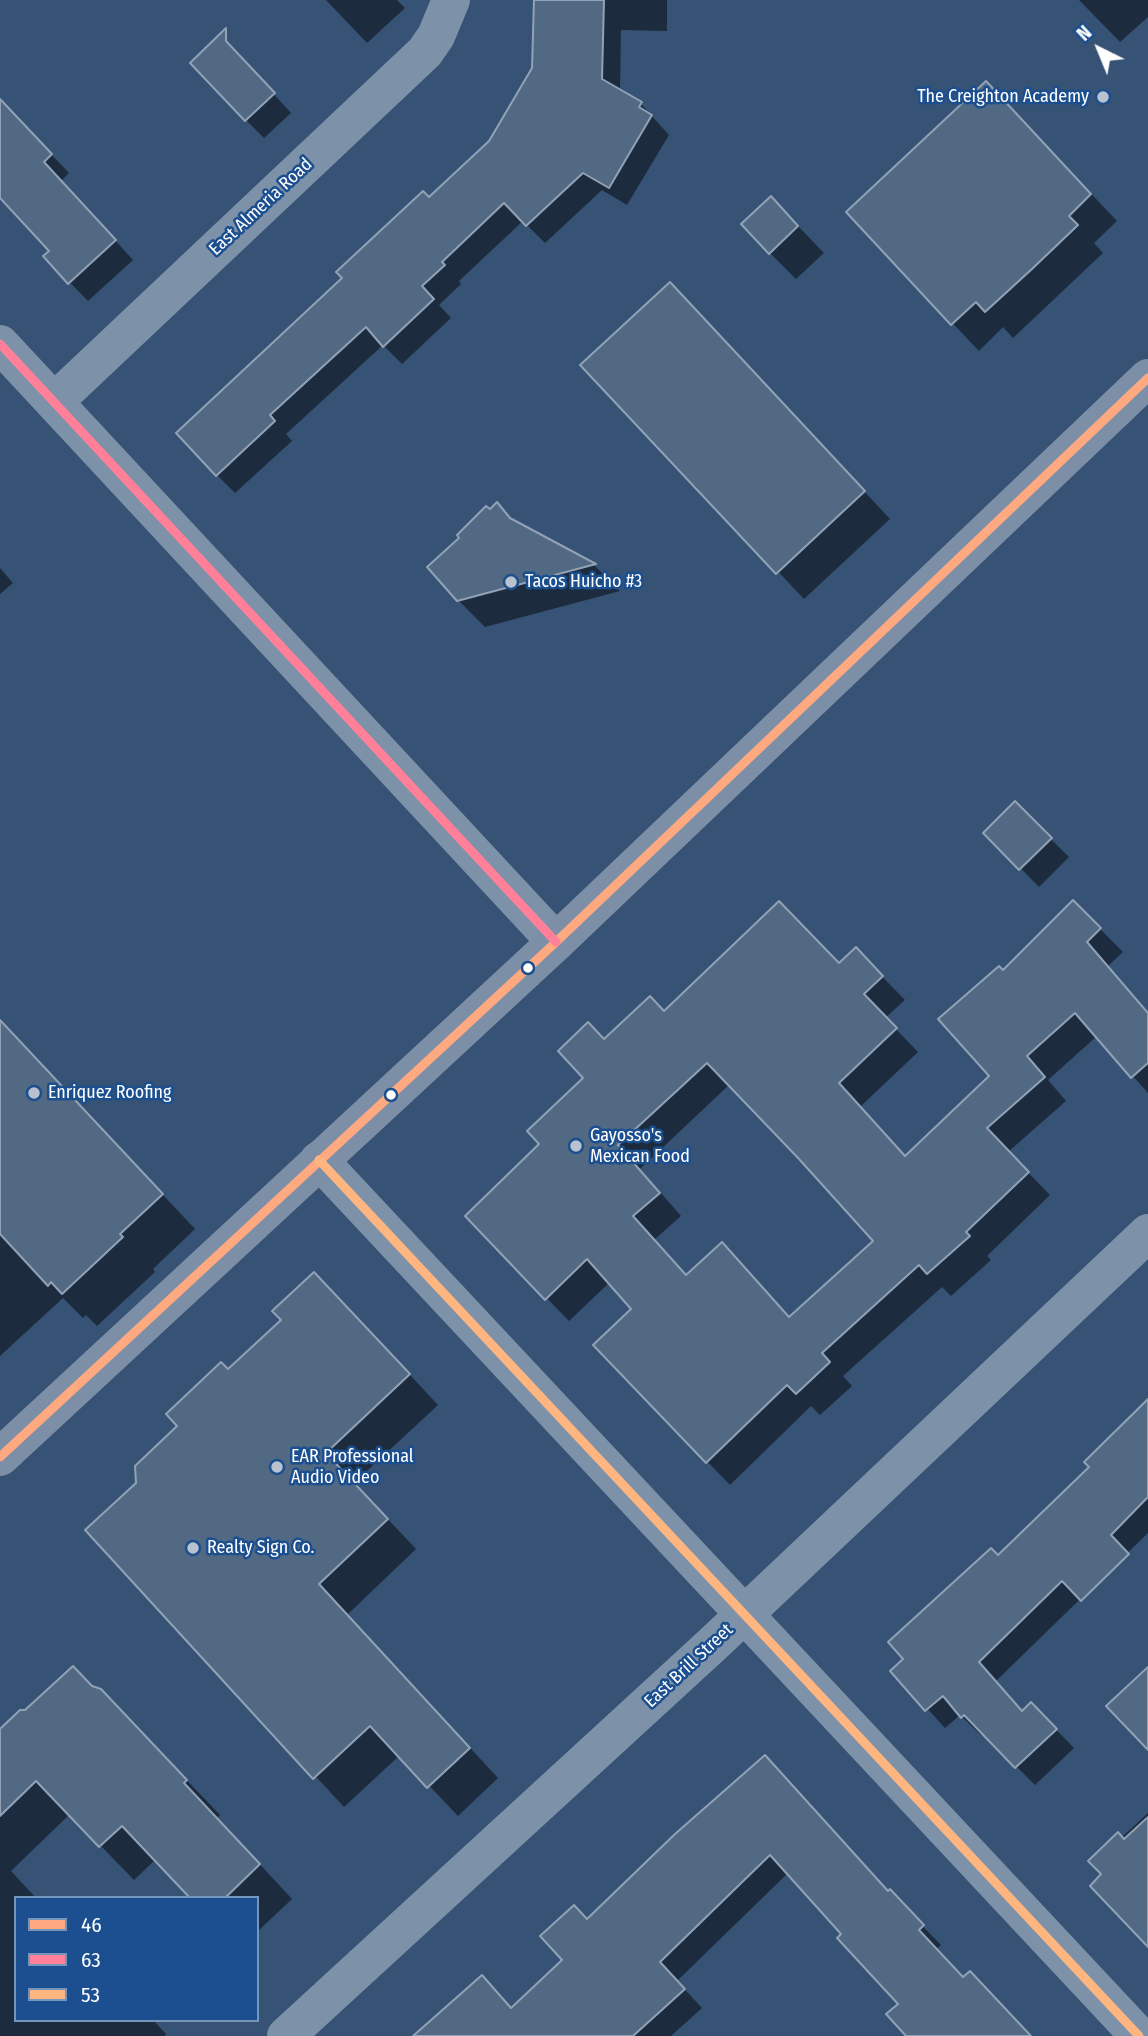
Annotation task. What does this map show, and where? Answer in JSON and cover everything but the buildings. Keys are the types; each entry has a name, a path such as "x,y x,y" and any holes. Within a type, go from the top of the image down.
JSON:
{"main road":[{"path":"0,1457 556,942 1148,378"}],"street":[{"name":"East Almeria Road","path":"54,402 425,52 436,36 451,0"},
{"path":"0,344 556,942"},
{"path":"319,1160 1139,2036"},
{"name":"East Brill Street","path":"286,2036 745,1613 1148,1233"}],"transit line":[{"name":"63","path":"0,344 556,942"},
{"name":"46","path":"0,1457 556,942 1148,378"},
{"name":"53","path":"319,1160 1139,2036"}],"place":[{"name":"The Creighton Academy","path":"1103,97"},
{"name":"Tacos Huicho #3","path":"511,582"},
{"name":"Enriquez Roofing","path":"34,1093"},
{"name":"Gayosso's Mexican Food","path":"576,1146"},
{"name":"EAR Professional Audio Video","path":"277,1467"},
{"name":"Realty Sign Co.","path":"193,1548"}]}
